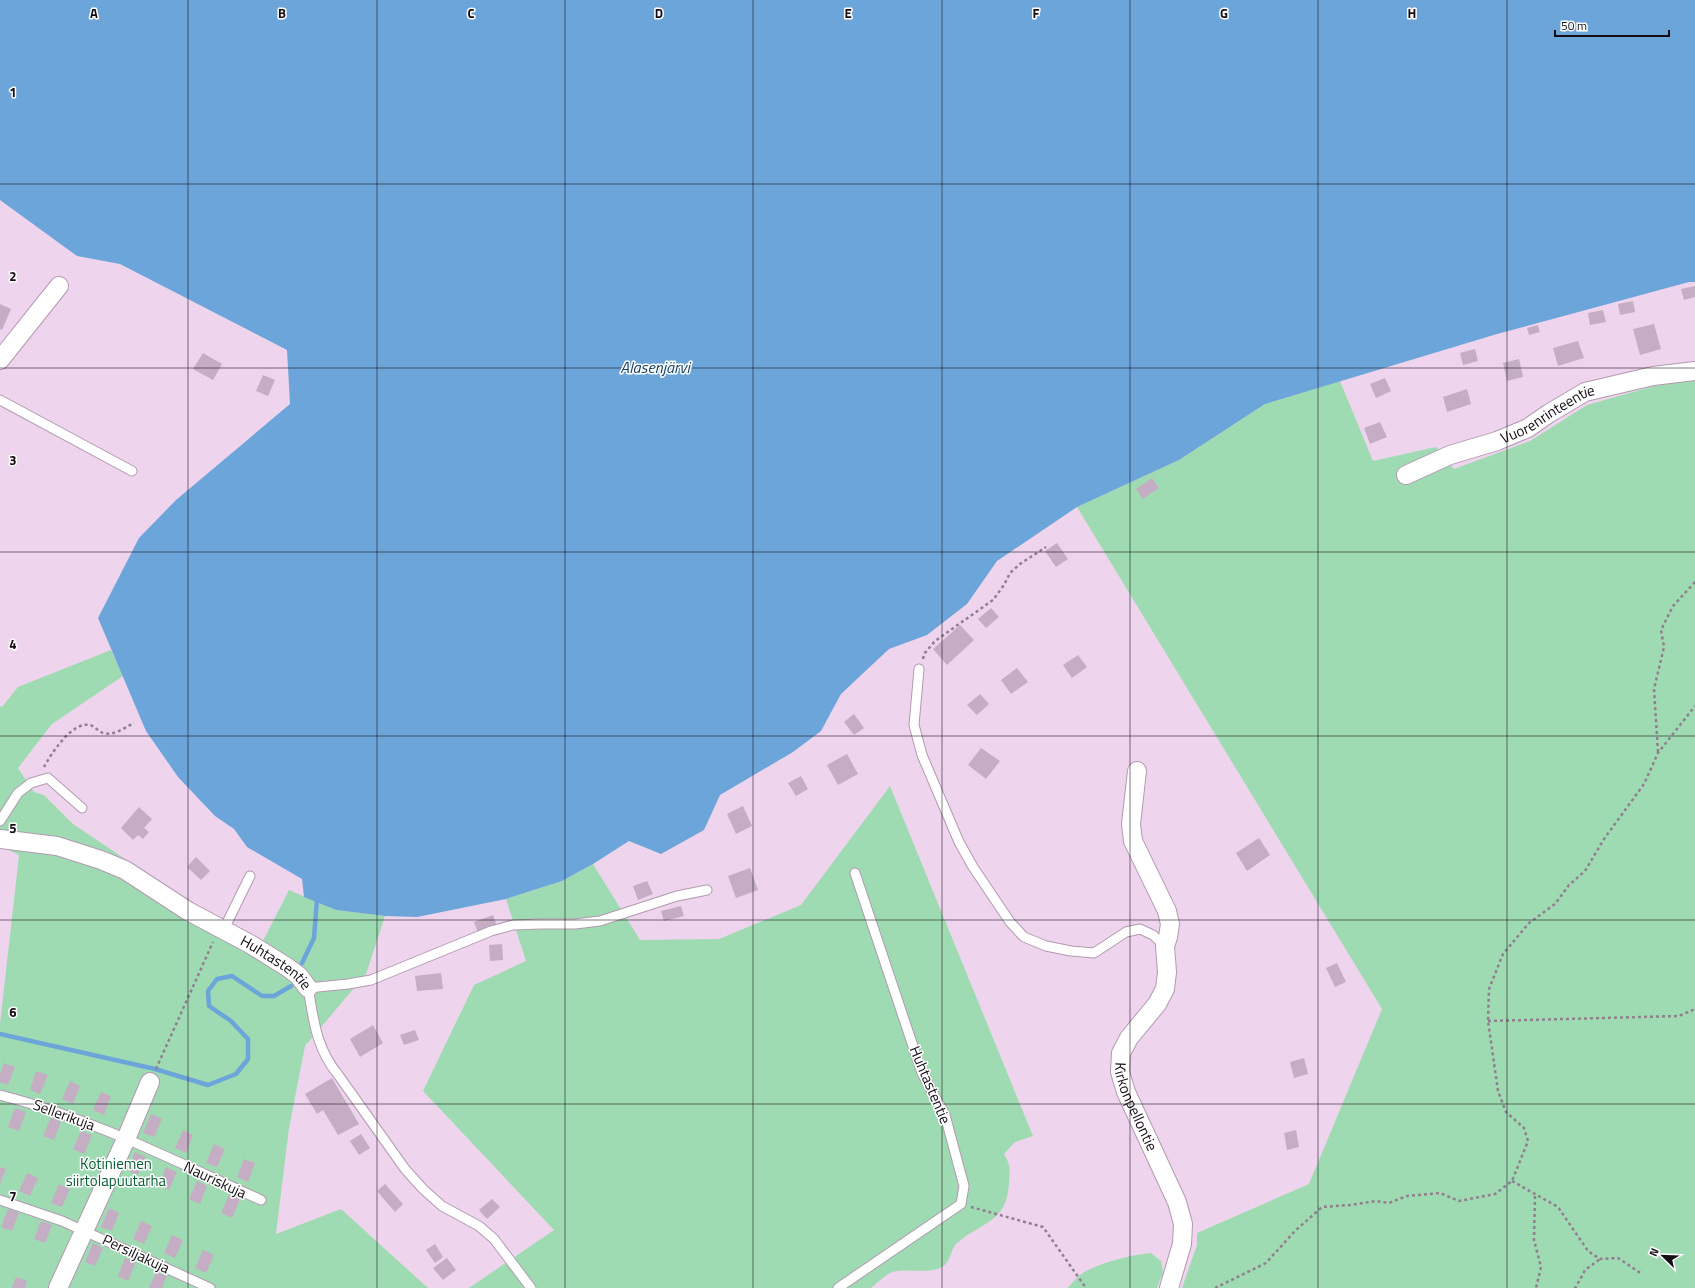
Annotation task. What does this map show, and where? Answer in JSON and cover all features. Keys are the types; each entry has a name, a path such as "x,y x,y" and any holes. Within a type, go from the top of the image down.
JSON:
{"street":[{"path":"0,360 60,286"},
{"name":"Vuorenrinteentie","path":"1406,475 1450,456 1497,441 1528,428 1584,392 1653,376 1695,371"},
{"name":"Kirkonpellontie","path":"1137,771 1131,824 1133,841 1167,911 1170,924 1165,946 1167,972 1165,989 1158,1004 1129,1038 1122,1053 1120,1072 1126,1092 1177,1202 1183,1224 1182,1244 1169,1288"},
{"name":"Huhtastentie","path":"0,839 57,846 101,860 125,870 188,911 222,928 287,967 299,976 308,988"},
{"path":"58,1288 126,1139 150,1082"}],"lane":[{"path":"0,400 132,471"},
{"path":"919,669 914,726 922,755 959,842 973,867 1010,922 1024,937 1046,946 1071,951 1094,953 1126,932 1140,929 1153,935 1165,946"},
{"path":"0,822 18,793 31,783 48,778 82,808"},
{"name":"Huhtastentie","path":"854,873 922,1073 945,1115 964,1186 961,1204"},
{"path":"222,928 250,876"},
{"path":"308,988 371,980 491,932 513,925 575,924 600,921 677,896 707,890"},
{"name":"Huhtastentie","path":"308,988 316,1031 328,1063 339,1076 405,1169 423,1189 442,1206 479,1226 494,1239 531,1288"},
{"name":"Sellerikuja","path":"0,1095 59,1112 126,1139"},
{"name":"Nauriskuja","path":"126,1139 261,1200"},
{"name":"Persiljakuja","path":"0,1200 62,1221 210,1288"},
{"path":"838,1288 961,1204"}],"path":[{"path":"919,669 924,654 935,641 993,600 1004,585 1010,573 1020,564 1046,547"},
{"path":"1658,753 1654,689 1664,648 1661,630 1673,606 1695,582"},
{"path":"1215,1288 1266,1263 1295,1231 1322,1207 1376,1201 1389,1203 1407,1196 1440,1193 1459,1201 1495,1194 1512,1181 1528,1141 1524,1128 1506,1112 1498,1091 1488,1021 1489,989 1503,954 1529,923 1555,904 1569,885 1584,871 1604,839 1644,784 1658,753 1695,706"},
{"path":"31,783 66,735 82,726 90,725 103,733 114,734 134,723"},
{"path":"159,1060 222,928"},
{"path":"1488,1021 1679,1016 1695,1009"},
{"path":"1512,1181 1535,1196 1558,1207 1588,1251 1600,1259"},
{"path":"1535,1196 1534,1240 1541,1267 1536,1288"},
{"path":"961,1204 1042,1227 1086,1288"},
{"path":"1574,1288 1585,1270 1600,1259 1618,1258 1642,1274"}],"green space":[{"path":"1695,380 1695,1288 1182,1288 1197,1245 1197,1233 1309,1184 1382,1009 1077,507 1179,460 1265,404 1340,381 1373,461 1436,447 1454,469 1530,441 1587,405 1654,386"},
{"name":"Kotiniemen siirtolapuutarha","path":"111,650 123,676 52,724 18,768 34,792 44,795 73,824 219,922 262,943 289,890 336,910 385,916 366,974 305,1046 289,1128 276,1234 341,1209 428,1288 0,1288 0,1024 19,855 0,846 0,706 2,707 18,687"},
{"path":"890,786 1033,1136 1015,1142 1004,1154 1010,1168 1010,1174 1007,1196 998,1215 956,1244 948,1262 942,1267 923,1271 895,1271 882,1278 871,1288 469,1288 554,1230 423,1091 474,985 526,961 506,899 562,881 593,864 640,940 719,939 801,905"},
{"path":"1151,1253 1161,1261 1163,1272 1157,1288 1067,1288 1080,1275 1104,1263 1135,1255"}],"water":[{"name":"Alasenjärvi","path":"0,0 1695,0 1695,282 1689,282 1497,334 1265,404 1179,460 1077,507 997,561 967,604 927,635 889,649 841,694 821,731 793,752 720,795 704,830 661,854 629,841 593,864 562,881 506,899 417,917 385,916 336,910 304,897 302,879 247,847 234,829 215,816 178,777 146,731 98,618 139,538 176,500 290,404 287,350 120,264 77,256 0,200"}],"building":[{"path":"1695,286 1695,297 1684,300 1681,289"},
{"path":"1633,301 1635,312 1620,315 1618,304"},
{"path":"0,304 11,309 2,330 0,329"},
{"path":"1603,310 1606,322 1590,325 1588,313"},
{"path":"1654,324 1661,349 1640,355 1633,329"},
{"path":"1538,325 1540,332 1529,335 1527,328"},
{"path":"1578,341 1584,358 1558,366 1553,348"},
{"path":"1475,349 1478,361 1463,365 1460,353"},
{"path":"203,353 222,364 213,380 193,369"},
{"path":"1519,359 1523,377 1507,381 1503,363"},
{"path":"263,375 275,380 268,396 256,391"},
{"path":"1385,378 1391,391 1376,398 1370,384"},
{"path":"1467,389 1471,404 1447,412 1443,397"},
{"path":"1380,422 1387,437 1370,444 1364,428"},
{"path":"1152,478 1159,488 1143,499 1136,489"},
{"path":"1057,543 1068,559 1056,567 1045,551"},
{"path":"991,608 999,617 986,628 978,619"},
{"path":"960,625 974,640 947,665 933,649"},
{"path":"1078,655 1087,667 1072,678 1063,665"},
{"path":"1017,668 1028,682 1011,694 1001,680"},
{"path":"980,694 989,704 977,715 967,705"},
{"path":"854,714 864,728 854,735 844,722"},
{"path":"981,748 1000,761 986,779 968,765"},
{"path":"847,754 858,774 838,785 827,765"},
{"path":"801,776 808,789 796,796 788,783"},
{"path":"743,806 752,826 736,834 727,814"},
{"path":"139,807 152,819 144,828 149,832 143,839 138,835 133,840 121,828"},
{"path":"1259,838 1270,855 1247,871 1236,853"},
{"path":"196,857 210,871 201,880 187,867"},
{"path":"750,868 758,890 736,898 728,876"},
{"path":"647,881 653,894 638,900 633,886"},
{"path":"681,906 684,916 664,921 661,911"},
{"path":"493,915 497,926 478,933 474,922"},
{"path":"502,944 503,960 490,961 489,945"},
{"path":"1337,963 1346,982 1335,987 1326,968"},
{"path":"441,973 443,989 417,991 415,976"},
{"path":"373,1025 383,1043 360,1057 350,1039"},
{"path":"415,1030 419,1040 404,1045 400,1035"},
{"path":"1304,1058 1308,1074 1294,1078 1290,1062"},
{"path":"4,1063 15,1067 8,1085 0,1082 0,1074"},
{"path":"36,1071 48,1075 40,1094 30,1090"},
{"path":"332,1078 359,1124 338,1135 323,1110 317,1114 305,1094"},
{"path":"70,1081 80,1086 73,1104 62,1099"},
{"path":"101,1092 111,1096 104,1115 93,1110"},
{"path":"15,1108 26,1112 19,1131 8,1127"},
{"path":"151,1114 162,1119 154,1137 143,1133"},
{"path":"51,1117 61,1122 54,1140 43,1136"},
{"path":"183,1130 193,1135 186,1153 175,1148"},
{"path":"1296,1130 1299,1147 1287,1150 1284,1133"},
{"path":"81,1131 92,1135 84,1154 73,1149"},
{"path":"361,1134 370,1148 359,1155 350,1141"},
{"path":"214,1144 225,1149 217,1167 206,1163"},
{"path":"135,1152 146,1157 138,1175 127,1170"},
{"path":"244,1159 255,1163 248,1182 237,1177"},
{"path":"0,1167 6,1169 0,1184"},
{"path":"166,1167 177,1172 169,1190 159,1185"},
{"path":"27,1173 38,1178 30,1196 19,1191"},
{"path":"197,1181 207,1186 200,1204 189,1199"},
{"path":"59,1184 70,1189 62,1207 51,1203"},
{"path":"385,1184 403,1204 395,1212 377,1191"},
{"path":"229,1195 240,1199 232,1218 221,1213"},
{"path":"492,1199 500,1207 487,1219 479,1210"},
{"path":"109,1208 119,1213 112,1231 101,1227"},
{"path":"8,1209 19,1213 12,1231 1,1227"},
{"path":"41,1221 52,1225 45,1243 34,1239"},
{"path":"141,1221 152,1226 144,1244 133,1239"},
{"path":"172,1235 183,1240 175,1258 164,1253"},
{"path":"93,1243 103,1248 95,1266 85,1262"},
{"path":"435,1244 443,1257 435,1263 426,1250"},
{"path":"203,1250 214,1255 206,1273 195,1268"},
{"path":"125,1258 136,1262 128,1281 118,1276"},
{"path":"447,1258 456,1270 443,1280 433,1268"},
{"path":"156,1272 167,1276 162,1288 149,1288"},
{"path":"16,1277 27,1281 25,1288 12,1288"}],"waterway":[{"path":"302,963 314,938 317,899"},
{"path":"0,1034 155,1069 208,1085 236,1074 248,1059 248,1039 231,1021 209,1006 208,991 217,979 232,976 262,996 274,996 291,986"}]}
